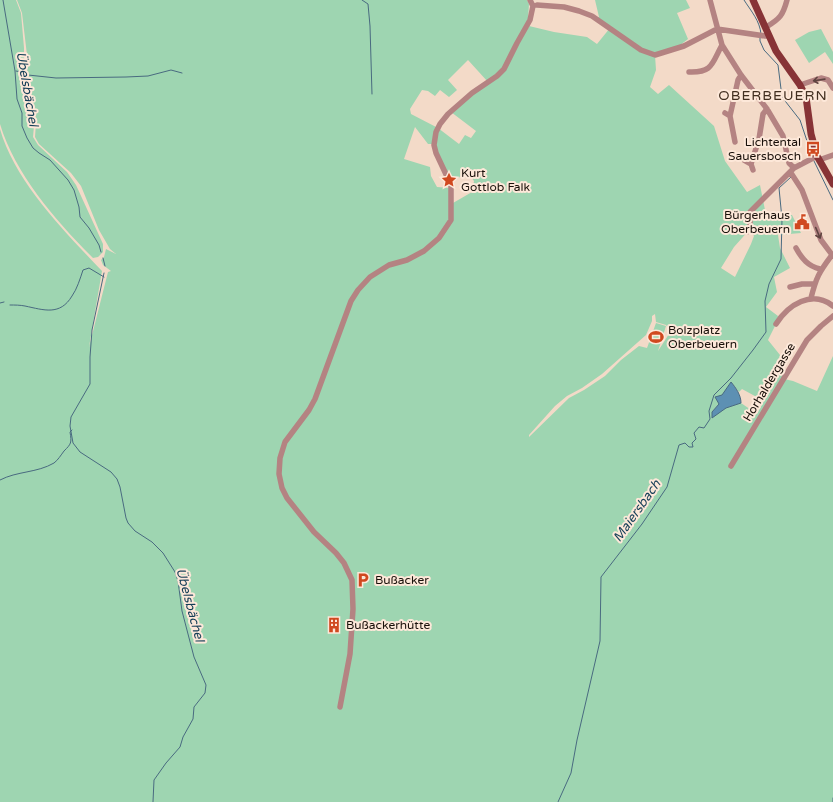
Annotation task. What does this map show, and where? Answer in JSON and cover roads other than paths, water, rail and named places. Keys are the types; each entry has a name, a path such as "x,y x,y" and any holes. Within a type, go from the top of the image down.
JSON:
{"main road":[{"path":"753,0 766,27 764,36 776,51 806,97 815,158 833,184"}],"street":[{"path":"340,707 350,654 353,609 352,580 344,563 336,553 314,532 286,498 280,479 280,458 288,437 300,424 315,399 352,301 358,290 370,277 383,268 413,257 430,247 442,234 451,220 451,185 436,153 434,145 436,132 448,114 472,93 497,76 504,69 530,20 533,6 530,0"},
{"path":"710,0 722,45 783,136 789,163 804,195 821,240 832,256 820,269 814,284 811,298"},
{"path":"766,27 776,22 783,14 787,0"},
{"path":"537,5 564,8 579,11 592,16 641,50 655,55 684,46 717,29 764,36"},
{"path":"689,72 704,72 711,67 722,45"},
{"path":"735,142 728,114 738,80 741,75"},
{"path":"800,86 821,78 828,80 833,88"},
{"path":"744,160 752,167 763,114 766,109"},
{"path":"747,232 750,229 750,212 792,170 815,158 833,155"},
{"path":"796,248 802,258 812,267 820,269"},
{"path":"790,287 802,284 814,284"},
{"path":"776,324 787,311 797,303 811,298 818,298 833,306"},
{"name":"Horhaldergasse","path":"731,466 807,340 833,316"}],"water":[{"path":"731,382 739,394 741,403 726,408 712,418 712,412 719,404 715,397 722,395"}],"waterway":[{"name":"Übelsbächel","path":"3,0 15,71 17,99 22,113 22,126 33,148 50,160 68,180 74,190 80,217 89,228 99,245 101,252"},
{"path":"362,0 368,4 372,94"},
{"path":"744,0 757,20 761,34"},
{"path":"760,37 764,50 778,65 782,97 800,120 812,156"},
{"path":"28,75 56,78 148,76 171,70 182,73"},
{"name":"Übelsbächel","path":"16,71 21,72"},
{"path":"814,161 833,200"},
{"name":"Maiersbach","path":"558,802 571,773 577,740 600,641 601,577 642,524 667,487 679,445 685,443 689,447 693,447 692,443 696,439 694,433 699,427 704,428 710,419 709,411 714,395 731,378 766,332 765,301 769,284 781,259 782,219 779,188 791,177"},
{"name":"Übelsbächel","path":"103,258 105,266"},
{"path":"10,305 45,310 57,309 62,307 72,296 83,270 89,268 104,277"},
{"name":"Übelsbächel","path":"104,273 92,330 90,384 71,417 70,426 73,443 80,452 111,472 117,479 128,523 135,531 152,542 163,553 175,572 178,581 182,611 194,657 206,685 205,693 194,707 193,719 183,737 180,747 154,780 153,802"},
{"path":"0,303 4,302"},
{"path":"0,480 13,475 41,469 54,463 70,445 70,432 72,430"}],"place":[{"name":"Lichtental Sauersbosch","path":"813,149"},
{"name":"Kurt Gottlob Falk","path":"449,180"},
{"name":"Bürgerhaus Oberbeuern","path":"802,222"},
{"name":"Bolzplatz Oberbeuern","path":"656,337"},
{"name":"Bußacker","path":"363,580"},
{"name":"Bußackerhütte","path":"334,625"}],"district":[{"name":"OBERBEUERN","path":"773,95"}]}
